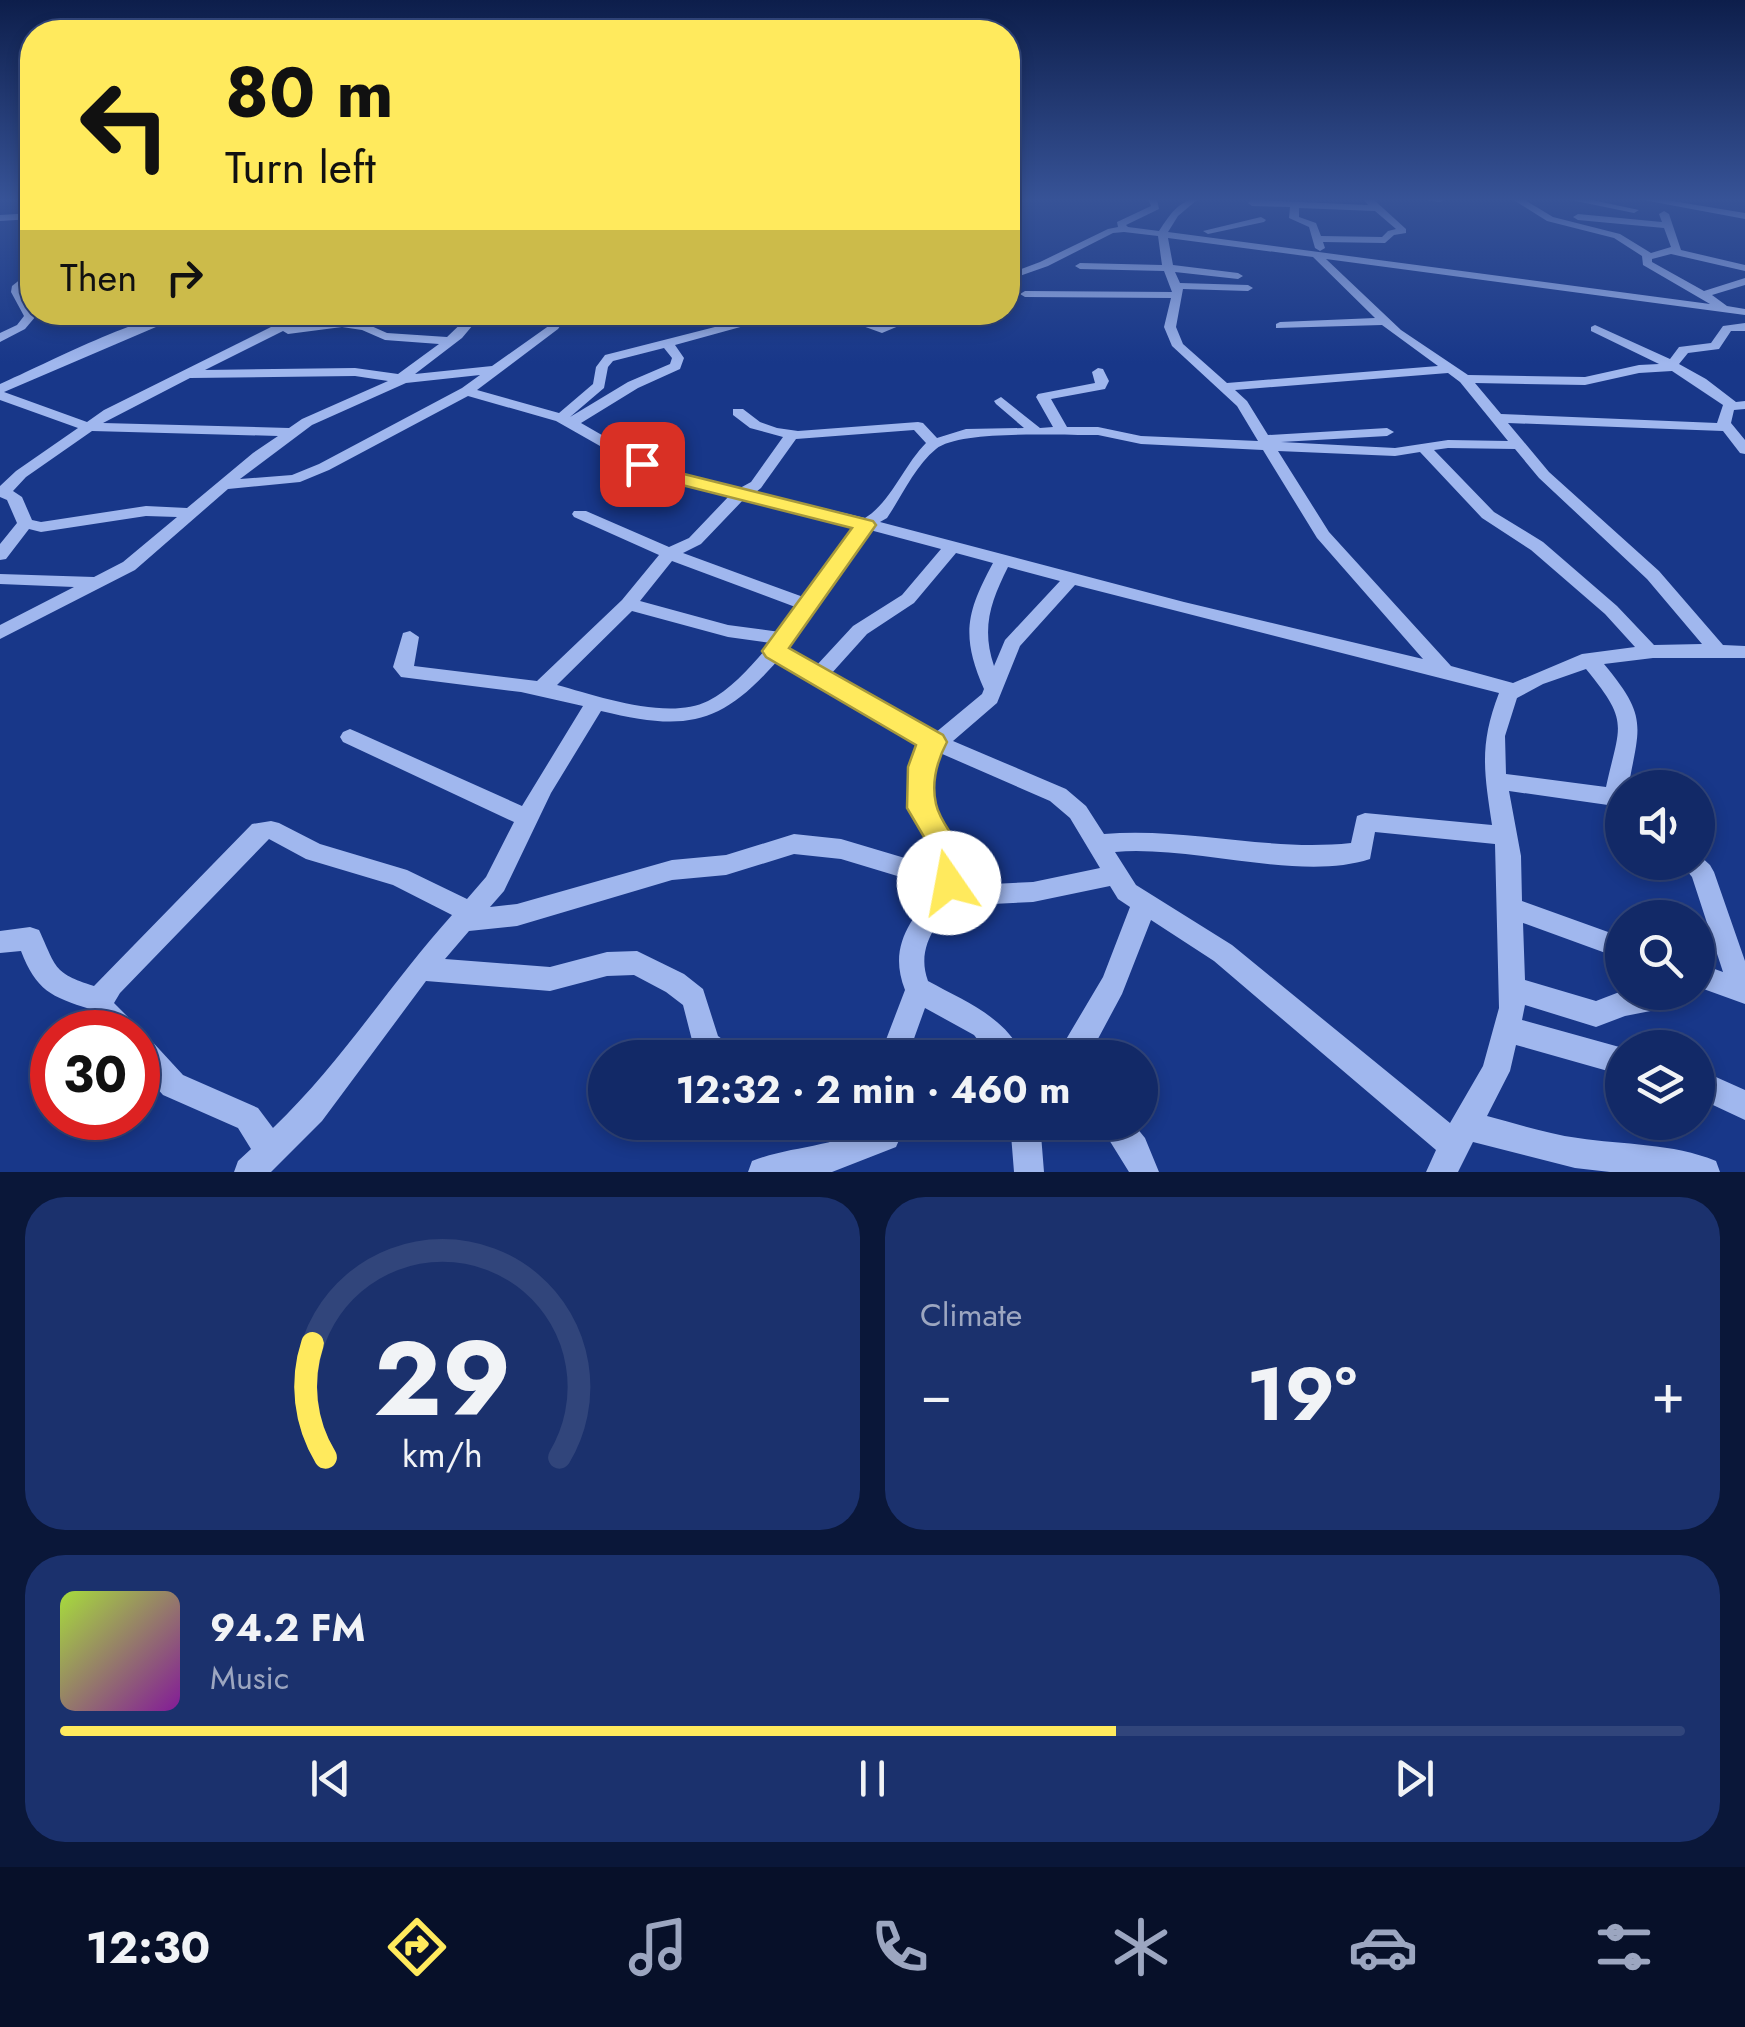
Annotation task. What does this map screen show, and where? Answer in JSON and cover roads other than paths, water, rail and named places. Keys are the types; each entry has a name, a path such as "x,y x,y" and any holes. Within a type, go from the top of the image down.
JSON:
{"street":[{"path":"1020,272 1065,254"},
{"path":"1078,254 1078,292"},
{"path":"1168,254 1168,268 1178,290 1171,320 1172,336 1185,355 1226,387 1301,504 1347,565 1444,670"},
{"path":"1322,254 1398,334 1459,374 1517,445 1654,575 1716,650"},
{"path":"1355,254 1745,312"},
{"path":"1642,254 1654,268 1728,310"},
{"path":"1648,258 1663,254"},
{"path":"1684,254 1745,268"},
{"path":"1080,266 1168,268 1238,276"},
{"path":"1705,294 1745,281"},
{"path":"1026,294 1248,288"},
{"path":"1280,326 1312,328 1386,321"},
{"path":"0,392 150,325"},
{"path":"25,523 14,497 2,491 21,474 109,413 287,325"},
{"path":"278,330 331,325"},
{"path":"346,325 385,336 449,341"},
{"path":"0,633 129,566 290,432 402,379 466,325"},
{"path":"224,485 295,478 467,391 557,325"},
{"path":"567,421 599,385 602,367 609,358 740,325"},
{"path":"1226,387 1459,374 1585,381 1639,368 1670,366 1679,360 1683,350 1715,346 1727,328 1745,328"},
{"path":"1595,329 1738,406"},
{"path":"567,421 676,366 679,360 668,344"},
{"path":"184,374 355,372 402,379 495,370"},
{"path":"1061,429 1043,397 1100,386 1103,381 1098,372"},
{"path":"467,391 567,421 658,472 1515,690"},
{"path":"0,392 89,427 290,432"},
{"path":"1001,401 1034,429"},
{"path":"1738,406 1726,410 1725,427 1745,450"},
{"path":"738,412 753,426 793,433 915,425 934,442"},
{"path":"72,422 109,413"},
{"path":"1496,418 1725,427"},
{"path":"410,636 406,671 541,689 595,704 694,714 724,700 779,645 866,525 882,514 934,442 966,432 1061,429 1110,432 1141,440 1426,450 1448,444 1517,445"},
{"path":"1266,444 1387,432"},
{"path":"541,689 628,604 670,553 695,541 721,510 756,486 793,433"},
{"path":"1426,450 1488,515 1537,546 1611,610 1649,650"},
{"path":"25,523 42,527 146,511 190,513"},
{"path":"580,514 809,606"},
{"path":"0,554 25,523"},
{"path":"820,674 860,630 908,599 951,548"},
{"path":"994,690 976,651 974,622 1002,561"},
{"path":"0,578 100,582"},
{"path":"900,1040 918,990 908,962 916,934 952,884 945,845 921,808 924,754 934,742 982,707 994,690 1012,644 1072,578"},
{"path":"628,604 779,645 934,742 1058,794 1078,812 1114,875 1143,906 1188,928 1459,1136 1705,1172"},
{"path":"1441,1172 1490,1085 1509,1030 1512,990 1506,836 1496,781 1495,736 1508,694 1589,658 1649,650 1745,652"},
{"path":"1589,658 1619,694 1631,718 1625,770"},
{"path":"255,1166 312,1111 420,969 503,871 554,767 595,704"},
{"path":"350,737 528,819"},
{"path":"1496,781 1605,798"},
{"path":"1098,844 1156,843 1326,858 1362,852 1365,822 1506,836"},
{"path":"100,1000 244,844 266,830 363,869 400,877 467,917 517,915 672,870 726,865 794,844 841,850 992,894 1114,875"},
{"path":"1705,880 1743,991"},
{"path":"1083,1040 1115,984 1143,906"},
{"path":"1508,907 1605,942"},
{"path":"0,942 30,938 37,965 55,986 100,1000"},
{"path":"420,969 550,979 607,964 638,963 675,982 694,998 706,1040"},
{"path":"1715,980 1743,991"},
{"path":"918,990 984,1026 995,1040"},
{"path":"1512,990 1596,1014 1608,1010"},
{"path":"100,1000 104,1010"},
{"path":"1509,1030 1605,1056"},
{"path":"160,1071 174,1085 248,1118 255,1166"},
{"path":"1715,1090 1745,1105"},
{"path":"762,1172 821,1161 875,1140"},
{"path":"1026,1140 1029,1172"},
{"path":"1127,1140 1144,1172"}]}
